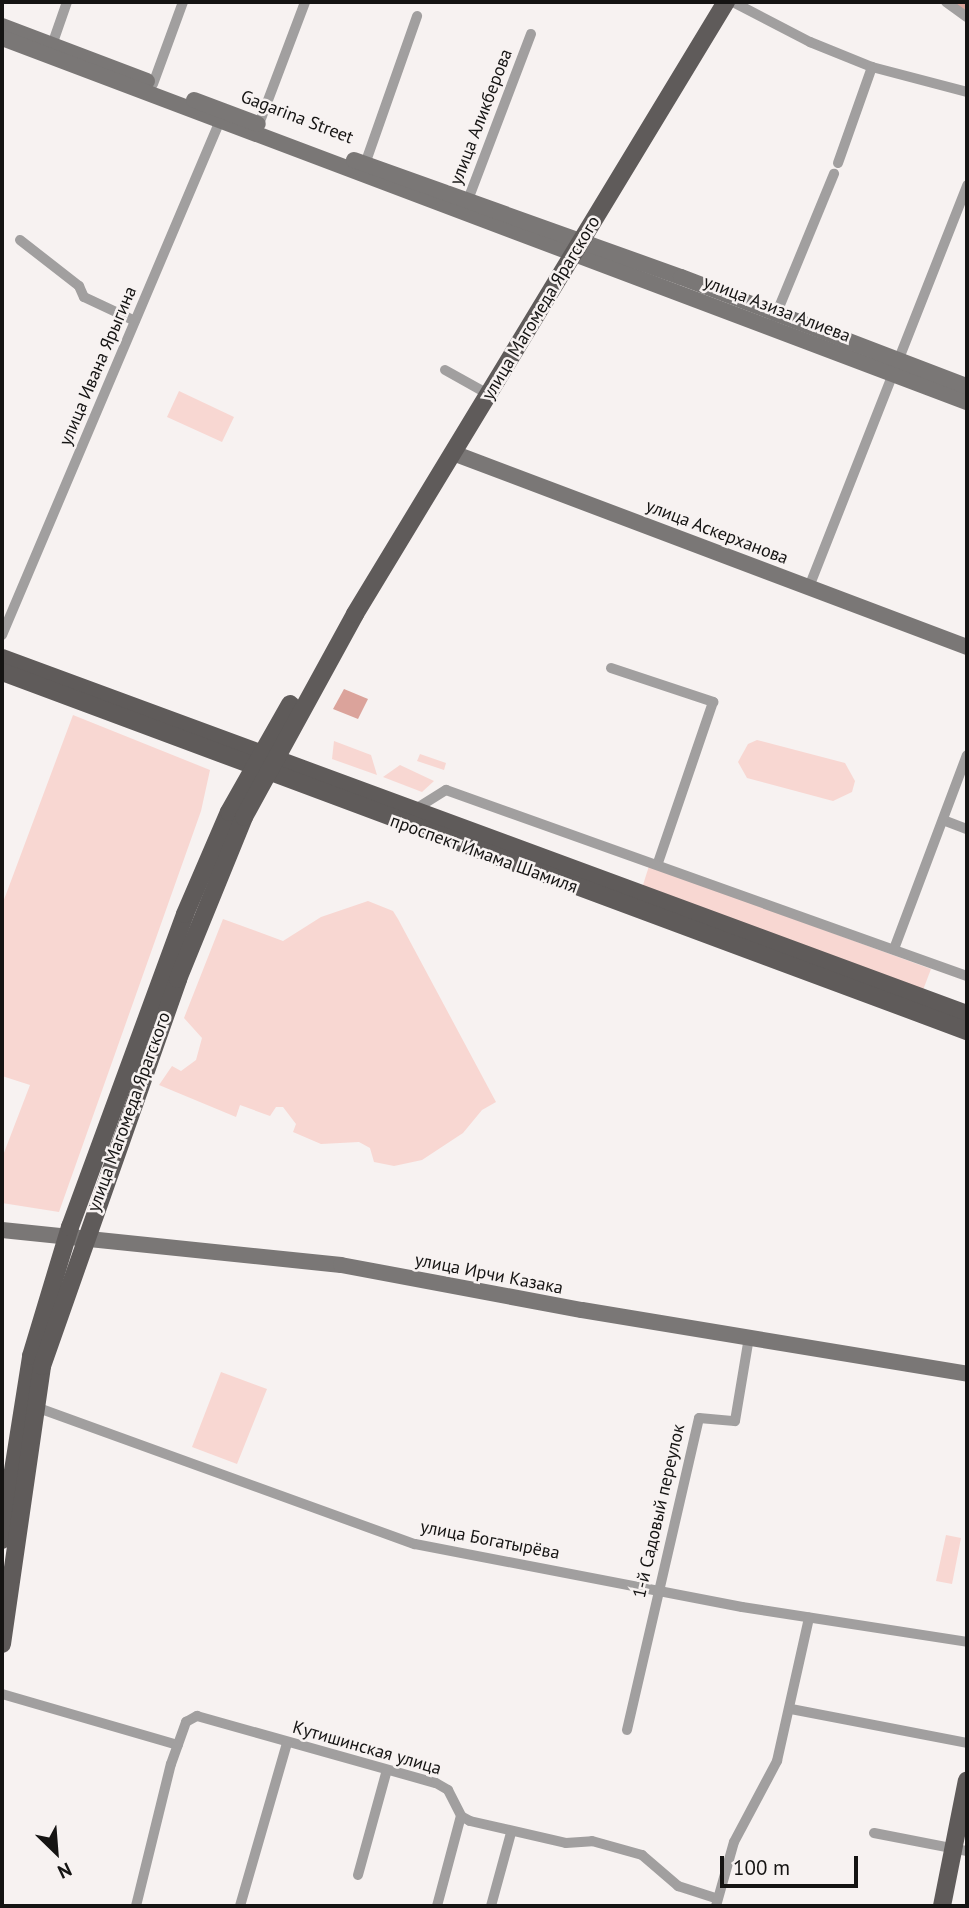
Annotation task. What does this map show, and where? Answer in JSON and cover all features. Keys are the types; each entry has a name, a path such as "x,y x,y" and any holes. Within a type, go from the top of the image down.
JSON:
{"main road":[{"name":"улица Магомеда Ярагского","path":"2,1644 30,1405 31,1356 75,1239 186,914 263,763 726,2"},
{"name":"Gagarina Street","path":"2,26 153,84 222,116 259,124 466,206"},
{"name":"Gagarina Street","path":"2,38 222,116 575,248"},
{"name":"улица Азиза Алиева","path":"575,248 681,276 774,320 809,324 967,402"},
{"name":"улица Азиза Алиева","path":"575,248 893,366 967,386"},
{"name":"улица Аскерханова","path":"453,453 967,647"},
{"name":"проспект Имама Шамиля","path":"2,658 263,763 967,1031"},
{"name":"проспект Имама Шамиля","path":"2,671 263,763 412,811 967,1014"},
{"name":"улица Ирчи Казака","path":"2,1230 75,1239 160,1243 341,1265 967,1374"},
{"name":"улица Магомеда Ярагского","path":"2,1540 30,1405"},
{"path":"951,1906 961,1850 967,1780"},
{"path":"942,1906 967,1831"}],"street":[{"path":"52,45 67,2"},
{"path":"153,84 183,2"},
{"path":"259,124 305,2"},
{"path":"733,2 810,42 872,67 967,92"},
{"path":"946,2 967,17"},
{"path":"365,164 417,16"},
{"name":"улица Аликберова","path":"466,206 531,34"},
{"path":"774,320 836,168 872,67"},
{"name":"улица Ивана Ярыгина","path":"2,635 222,116"},
{"path":"808,587 893,366 967,185"},
{"path":"20,240 79,286 84,297 135,321"},
{"path":"444,370 488,394"},
{"path":"611,668 713,702 658,863"},
{"path":"894,949 967,755"},
{"path":"412,811 446,790 658,863 967,976"},
{"path":"943,820 967,829"},
{"name":"1-й Садовый переулок","path":"627,1730 699,1418 734,1421 748,1337"},
{"name":"улица Богатырёва","path":"30,1405 415,1544 809,1618 967,1642"},
{"path":"437,1906 461,1816 511,1833 566,1843 592,1841 642,1855 678,1886 716,1902 734,1842 777,1762 792,1709 809,1618"},
{"path":"2,1694 178,1745 136,1906"},
{"path":"792,1709 967,1743"},
{"name":"Кутишинская улица","path":"178,1745 186,1722 197,1716 448,1790 461,1816"},
{"path":"240,1906 286,1743"},
{"path":"358,1875 387,1770"},
{"path":"491,1906 511,1833"},
{"path":"874,1833 961,1850"}],"shaded area":[{"path":"179,391 234,417 222,442 167,417"},
{"path":"344,689 368,699 358,719 333,709"},
{"path":"73,715 210,770 201,811 59,1212 2,1203 2,1158 30,1085 2,1076 2,905"},
{"path":"757,740 845,763 855,781 852,792 833,801 747,778 738,762 748,744"},
{"path":"334,741 371,755 377,775 332,759"},
{"path":"420,754 446,763 444,770 417,761"},
{"path":"400,765 434,781 422,792 383,777"},
{"path":"649,866 931,969 923,990 642,888"},
{"path":"368,901 393,911 496,1102 482,1110 463,1133 422,1160 394,1166 374,1162 370,1148 359,1142 321,1144 293,1132 296,1124 283,1107 276,1107 270,1116 240,1105 236,1117 159,1085 172,1066 181,1071 196,1060 202,1038 184,1018 223,919 283,941 321,917"},
{"path":"221,1372 267,1389 237,1464 192,1447"},
{"path":"946,1535 961,1538 952,1584 936,1581"}],"waterway":[{"path":"960,2 967,7"}]}
